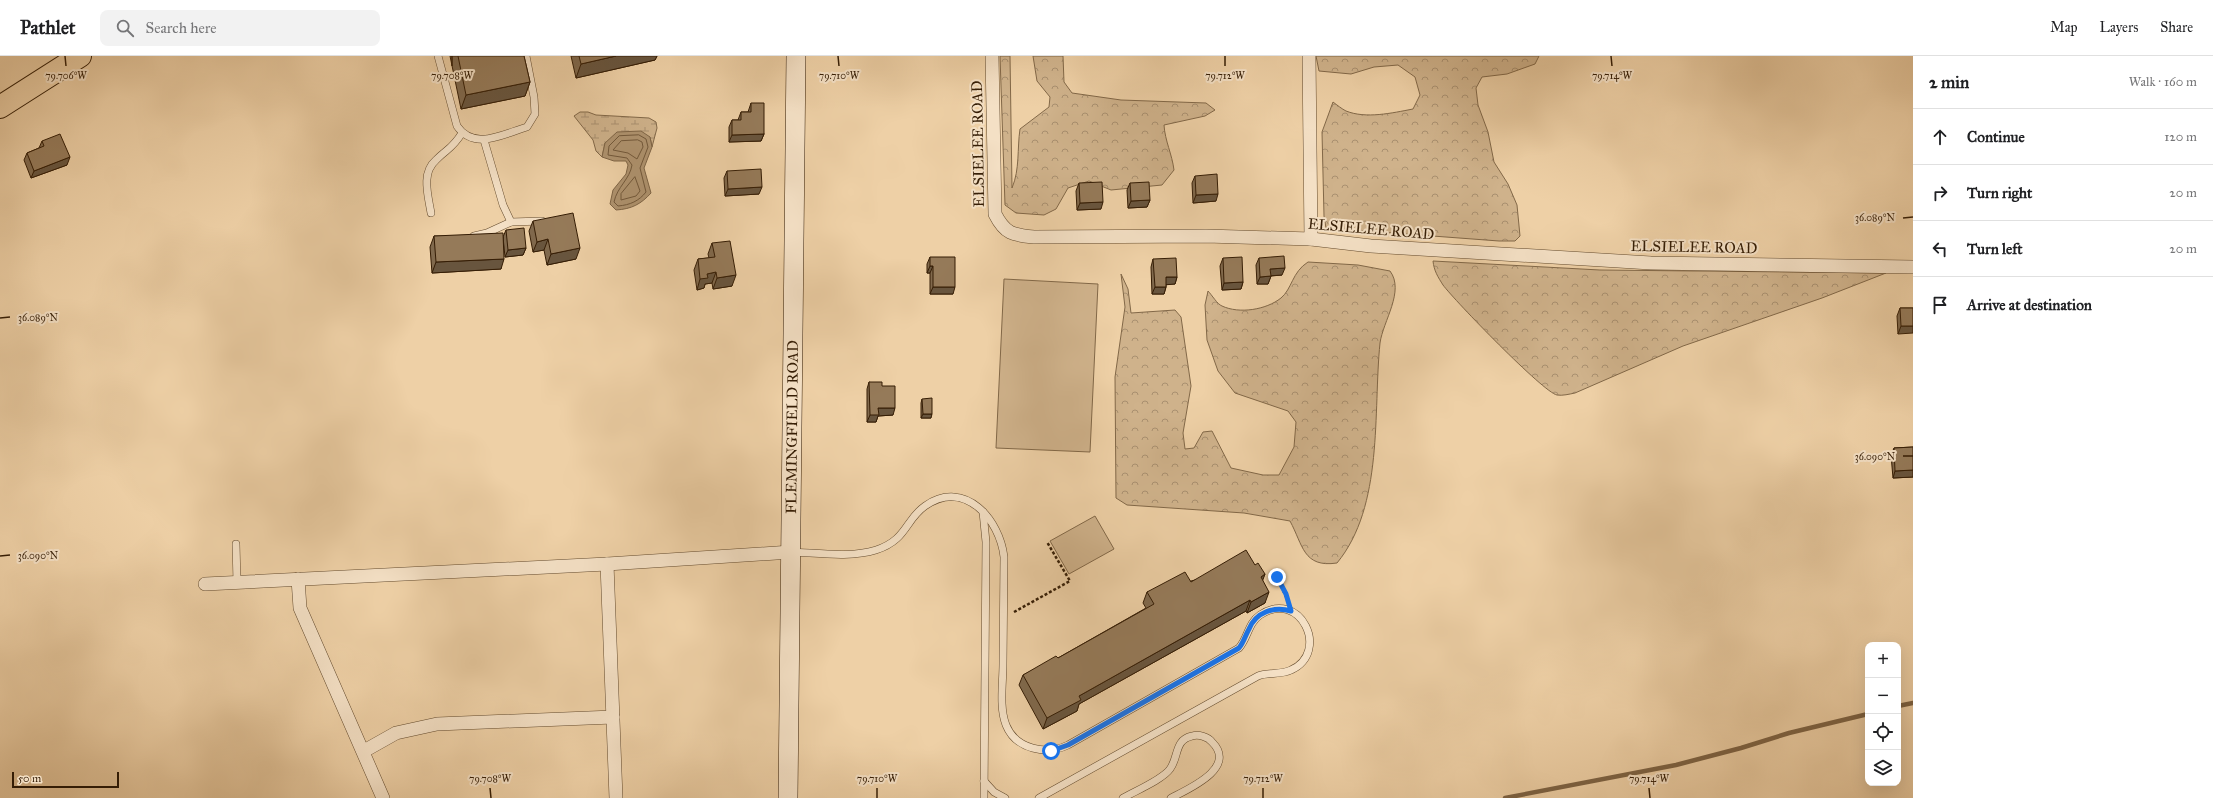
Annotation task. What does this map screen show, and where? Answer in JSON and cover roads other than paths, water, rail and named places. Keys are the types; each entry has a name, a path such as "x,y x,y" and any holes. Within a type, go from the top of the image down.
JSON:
{"highway":[{"path":"0,107 80,56"}],"street":[{"name":"FLEMINGFIELD ROAD","path":"788,798 796,56"},
{"name":"ELSIELEE ROAD","path":"992,56 995,214 1004,229 1015,235 1034,237 1206,236 1311,239 1371,246 1650,263 1913,267"},
{"path":"1309,56 1311,239"},
{"path":"205,584 607,564 791,552"},
{"path":"607,564 616,798"},
{"path":"298,579 300,608 364,751 383,798"},
{"path":"364,751 396,733 437,724 613,717"}],"lane":[{"path":"438,56 452,114 462,133 473,139 484,140 527,127 535,114 534,97 526,56"},
{"path":"431,212 426,185 428,168 436,159 454,146 462,133"},
{"path":"484,140 503,205 511,222"},
{"path":"468,237 487,233 511,222 546,221"},
{"path":"791,552 855,553 877,550 900,536 925,506 946,498 964,499 982,510 997,531 1002,545 1004,558 1003,712 1011,734 1027,746 1051,751 1068,745 1239,648 1243,644 1253,621 1259,616 1274,609 1291,611 1305,623 1310,640 1304,659 1290,671 1258,676 1039,798"},
{"path":"982,510 986,542 984,798"},
{"path":"236,544 237,582"},
{"path":"1123,798 1169,771 1180,743 1184,739 1192,736 1206,737 1217,748 1218,763 1215,770 1209,776 1171,798"},
{"path":"984,781 994,792 1005,798"}],"water":[{"path":"641,131 650,137 652,147 644,168 651,193 636,205 616,210 610,204 613,190 626,174 628,165 626,161 614,161 602,157 605,143 617,132"}],"waterway":[{"path":"1901,705 1913,703"},
{"path":"1505,798 1676,765 1741,748 1789,733 1865,715"}]}
